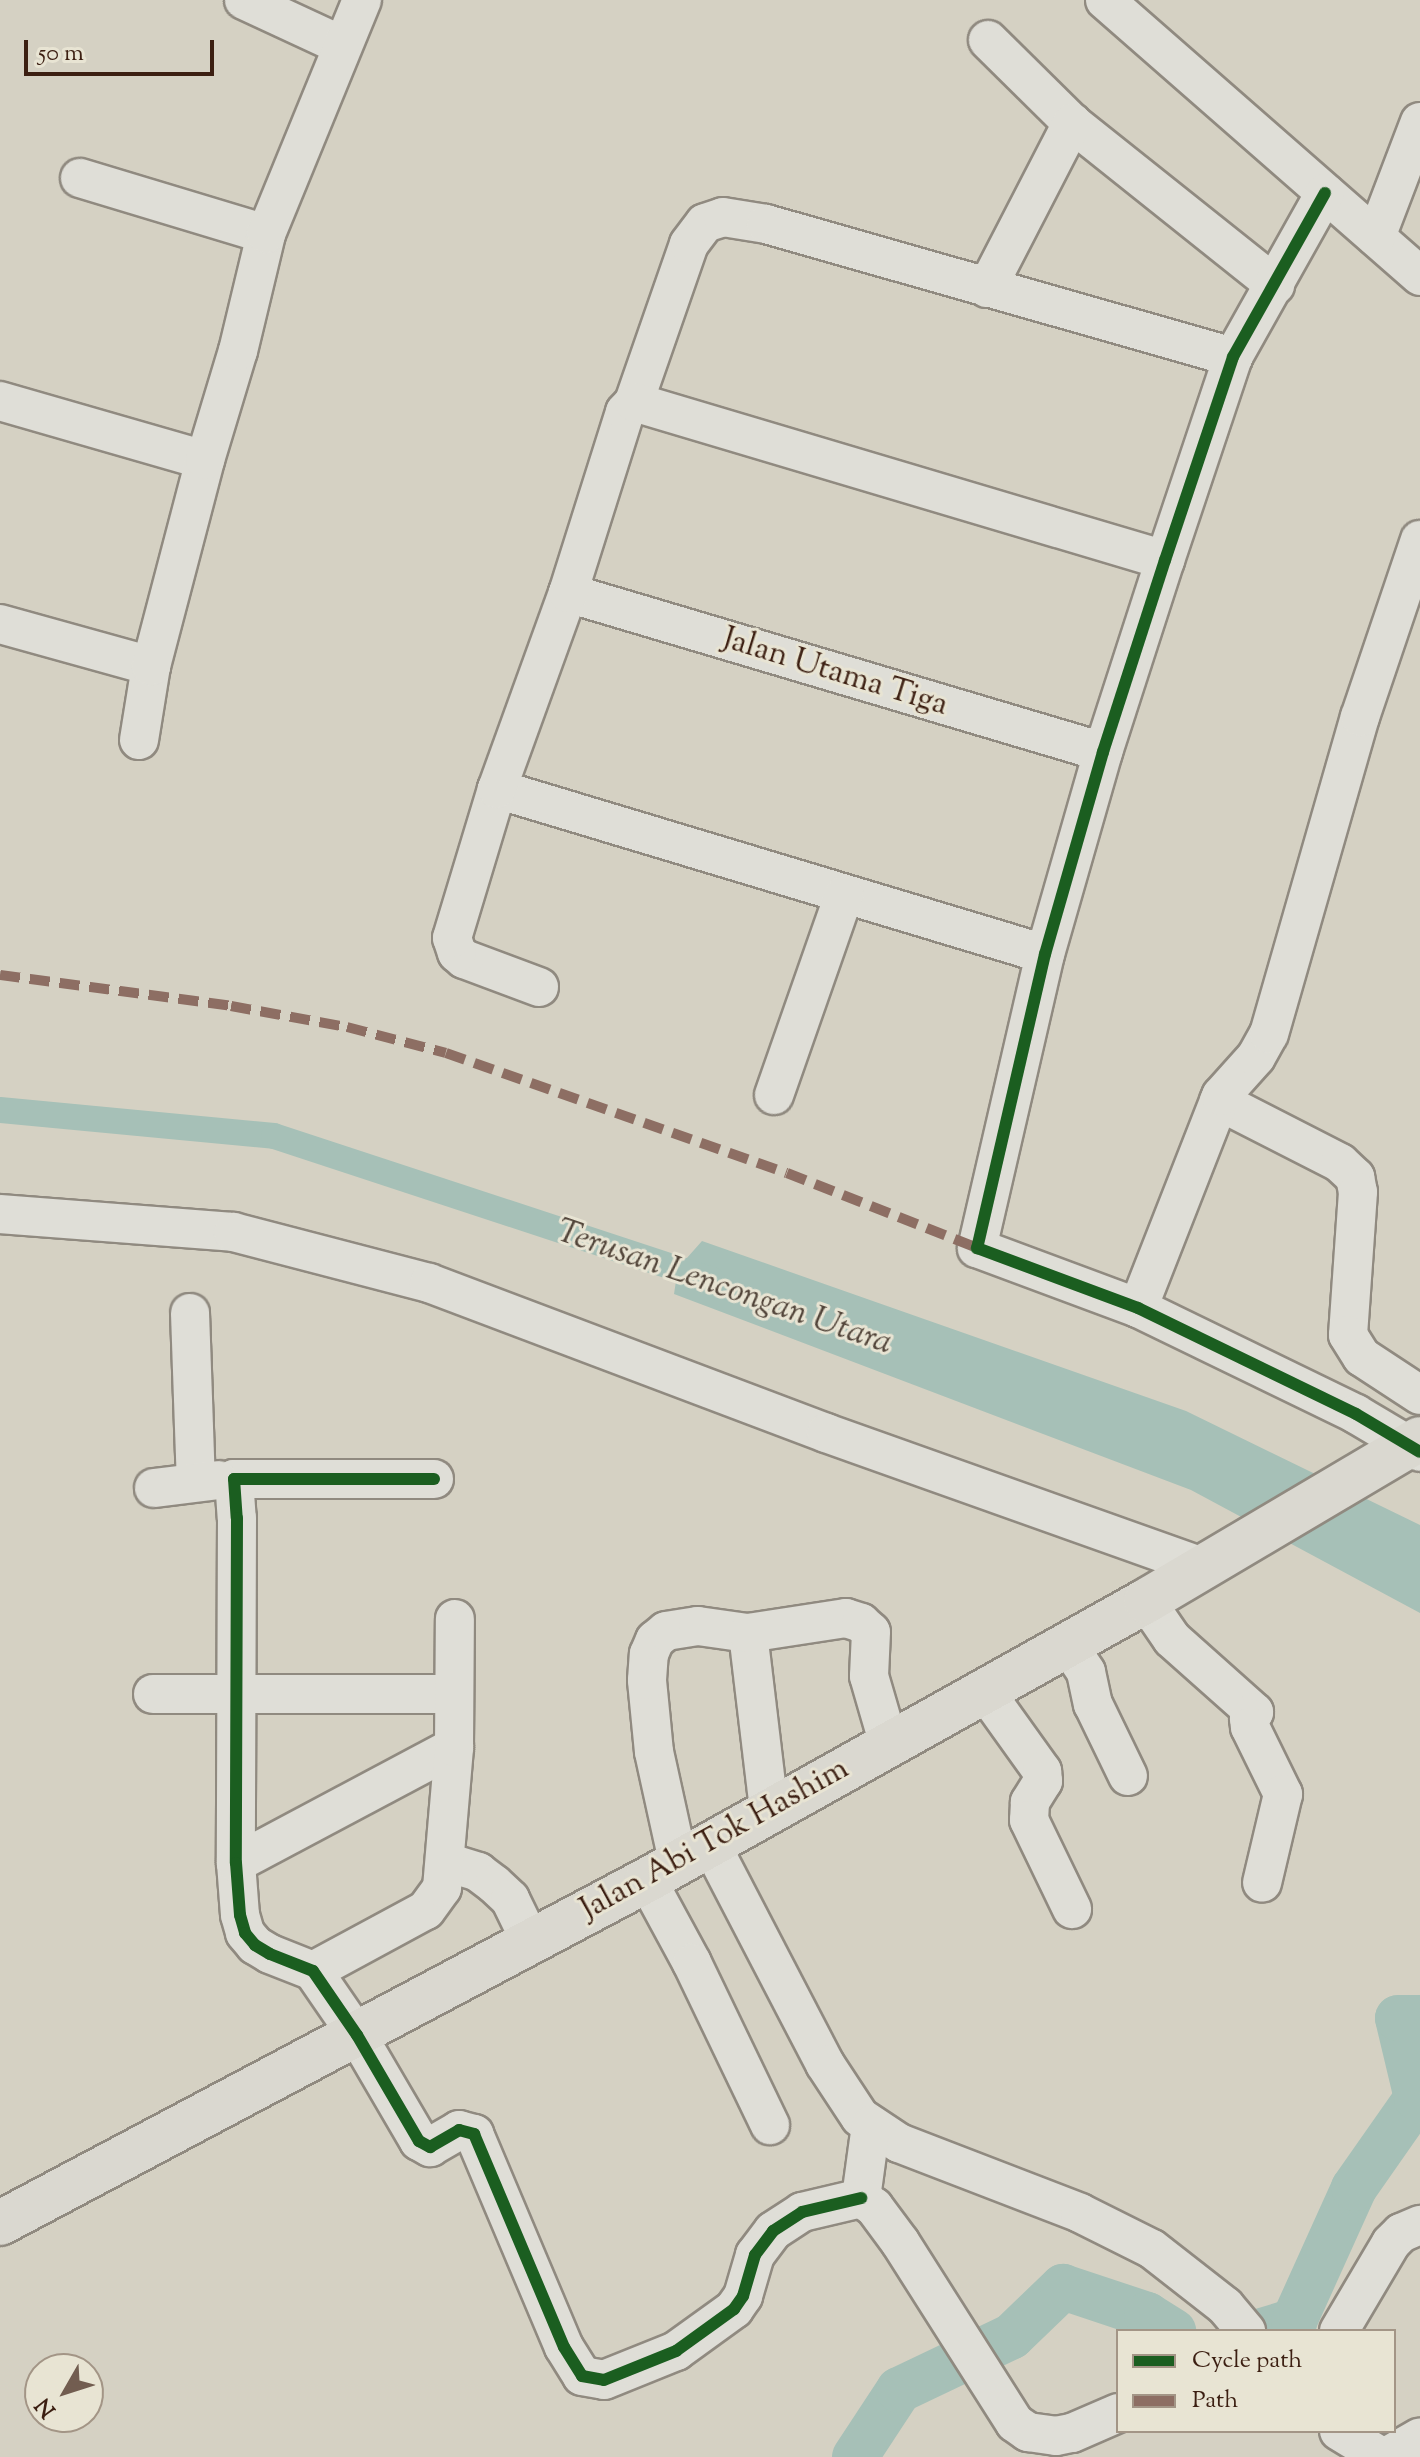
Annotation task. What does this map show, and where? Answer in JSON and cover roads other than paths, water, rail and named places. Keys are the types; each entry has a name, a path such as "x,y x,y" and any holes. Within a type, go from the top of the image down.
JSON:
{"main road":[{"name":"Jalan Abi Tok Hashim","path":"0,2223 678,1861 1068,1645 1407,1450"}],"street":[{"path":"244,0 341,45"},
{"path":"139,740 151,666 205,460 238,351 266,234 362,0"},
{"path":"1105,0 1420,276"},
{"path":"988,40 1072,123 1275,285"},
{"path":"1376,237 1420,122"},
{"path":"987,288 1072,123"},
{"path":"80,178 266,234"},
{"path":"1325,193 1233,357 1165,560 1103,752 1045,954 977,1248 1138,1308 1356,1414 1407,1450"},
{"path":"539,987 475,964 453,947 456,918 497,789 568,593 625,412 634,402 689,244 705,223 714,219 766,224 1233,357"},
{"path":"0,401 205,460"},
{"path":"634,402 1165,560"},
{"path":"1138,1308 1219,1101 1228,1084 1256,1057 1269,1034 1360,717 1420,540"},
{"name":"Jalan Utama Tiga","path":"568,593 1103,752"},
{"path":"0,624 151,666"},
{"path":"497,789 1045,954"},
{"path":"774,1095 844,895"},
{"path":"1219,1101 1340,1163 1355,1177 1358,1192 1348,1335 1362,1357 1420,1395"},
{"path":"0,1214 233,1232 429,1283 826,1433 1202,1567"},
{"path":"190,1313 196,1481"},
{"path":"234,1479 237,1518 236,1863 240,1915 245,1933 255,1945 270,1954 313,1971 357,2035 419,2141 430,2147 459,2130 474,2134 564,2347 582,2376 604,2380 644,2367 719,2323 743,2296 755,2255 773,2231 802,2212 861,2198 874,2207 900,2242 1015,2423 1040,2436 1072,2433 1116,2414"},
{"path":"154,1488 234,1479 434,1479"},
{"path":"1146,1601 1172,1639 1254,1712 1249,1718 1250,1727 1283,1794 1262,1883"},
{"path":"770,2125 692,1963 678,1861 654,1752 647,1680 649,1654 655,1640 681,1627 748,1633 846,1618 867,1627 873,1643 869,1676 889,1745"},
{"path":"313,1971 426,1910 442,1888 454,1747 455,1619"},
{"path":"748,1633 769,1810"},
{"path":"1068,1645 1086,1672 1093,1704 1128,1776"},
{"path":"984,1690 1042,1771 1043,1781 1030,1802 1029,1820 1072,1909"},
{"path":"153,1694 454,1694"},
{"path":"236,1863 454,1747"},
{"path":"678,1861 860,2117 920,2152 1119,2231 1176,2265 1235,2318"},
{"path":"446,1862 478,1872 494,1884 510,1899 530,1940"},
{"path":"861,2198 871,2125"},
{"path":"1340,2329 1391,2243 1401,2233 1420,2225"},
{"path":"1342,2433 1384,2457 1420,2437"}],"water":[{"path":"702,1241 1186,1411 1420,1525 1420,1613 1191,1490 674,1294 678,1268"}],"waterway":[{"name":"Terusan Lencongan Utara","path":"0,1110 274,1136 712,1280"},
{"path":"1268,2329 1294,2321 1354,2188 1417,2098 1398,2018 1420,2018"},
{"path":"855,2457 899,2390 1012,2336 1063,2287 1147,2315 1170,2329"}]}
